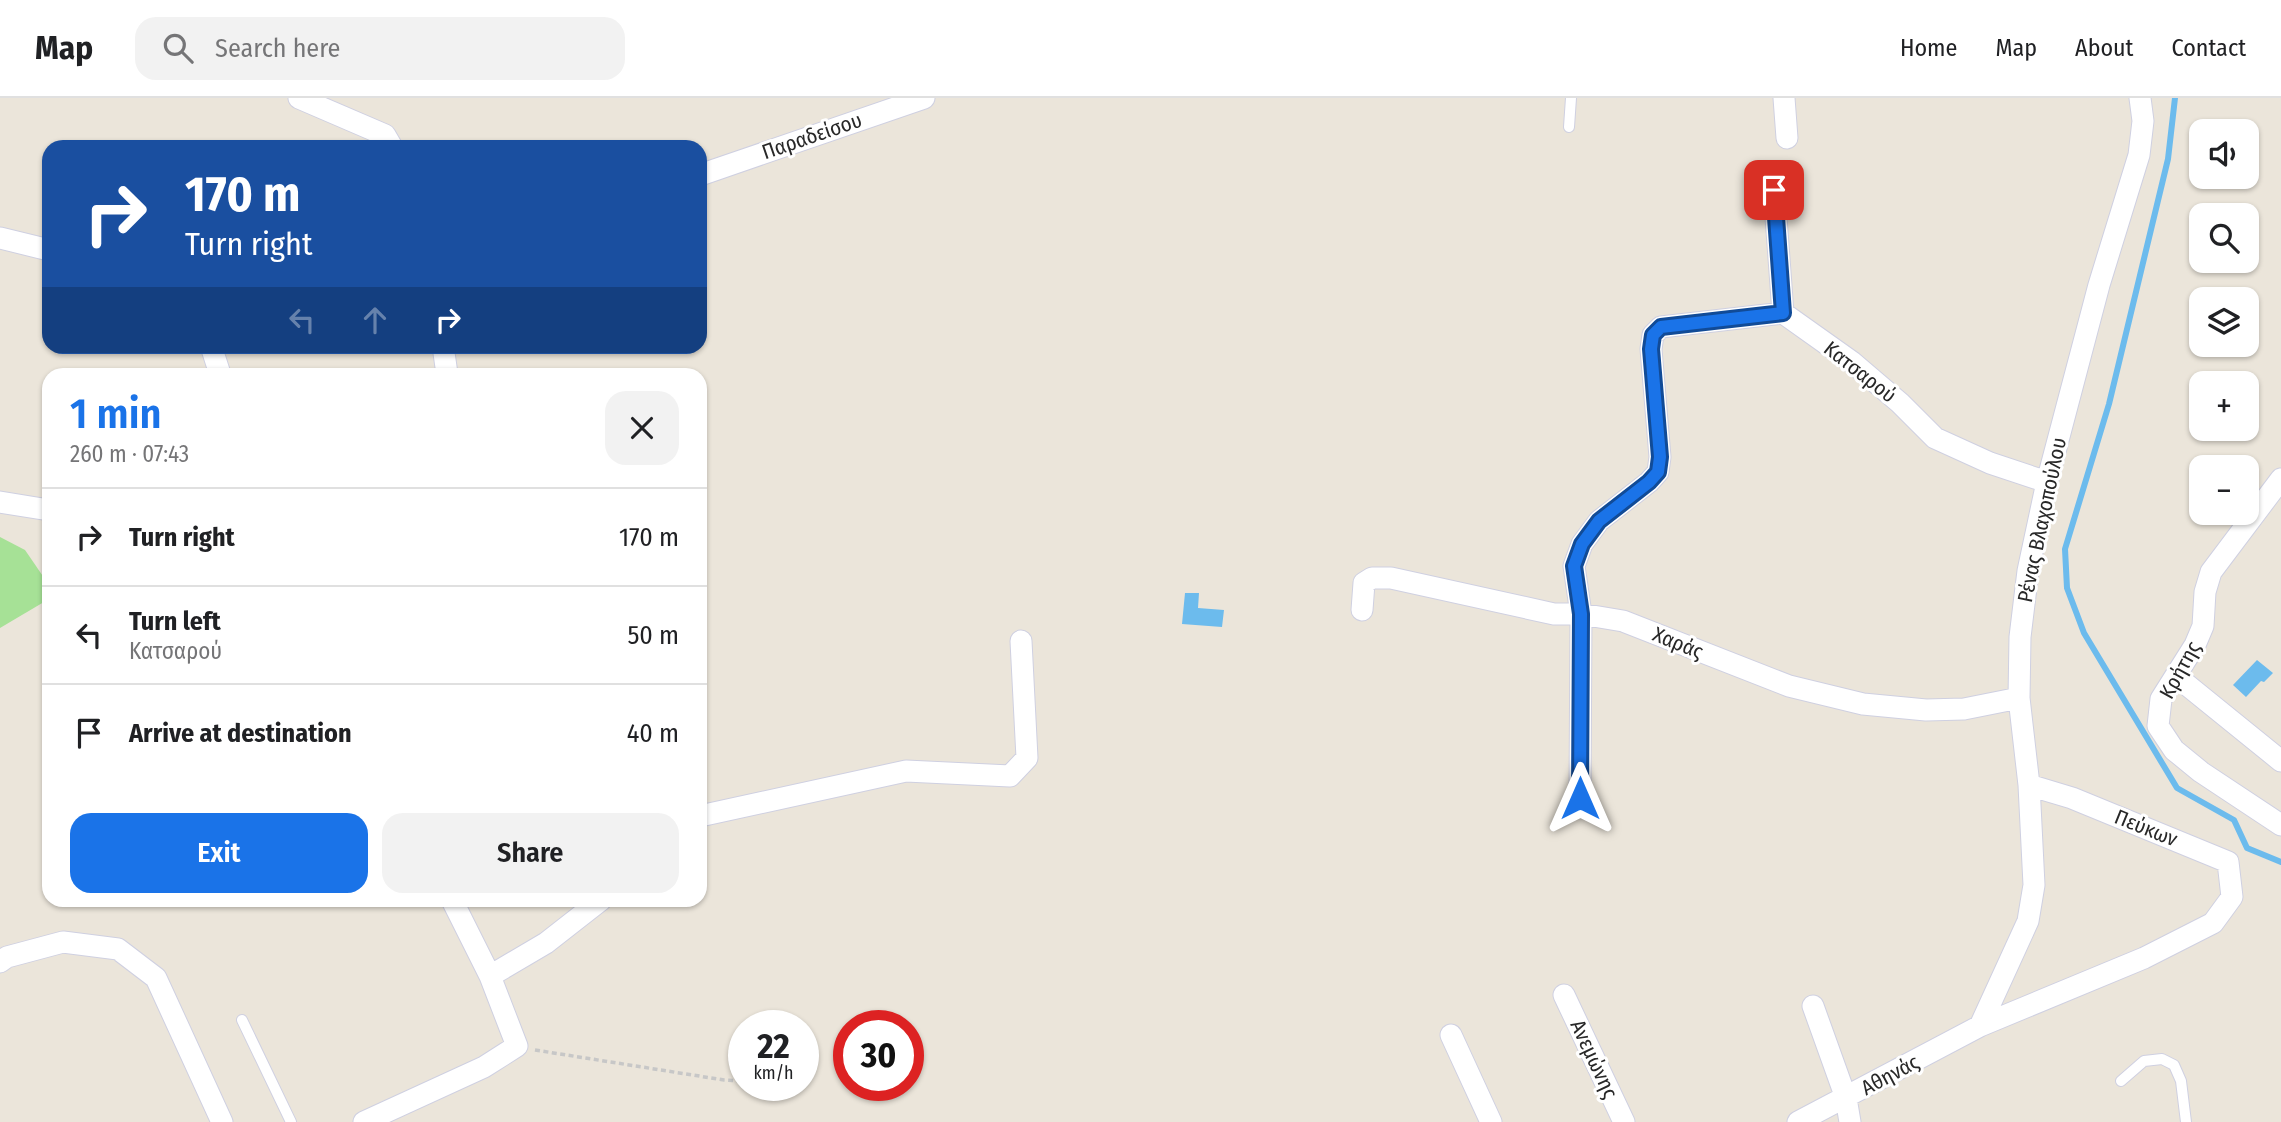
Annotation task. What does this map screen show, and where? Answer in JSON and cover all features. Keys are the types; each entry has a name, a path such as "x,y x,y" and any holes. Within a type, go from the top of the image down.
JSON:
{"street":[{"path":"299,98 385,135 388,140"},
{"name":"Παραδείσου","path":"707,173 924,98"},
{"path":"1784,98 1787,138"},
{"name":"Ρένας Βλαχοπούλου","path":"1980,1026 2028,921 2034,884 2029,785 2019,698 2020,637 2028,571 2047,482 2099,285 2139,155 2143,121 2140,98"},
{"path":"1580,798 1581,614 1574,566 1582,544 1599,521 1658,472 1660,457 1651,349 1653,335 1661,327 1783,313 1774,190"},
{"path":"0,238 42,248"},
{"name":"Κατσαρού","path":"1783,313 1852,362 1900,403 1935,438 1990,463 2047,482"},
{"name":"Κρήτης","path":"2281,479 2211,572 2205,592 2203,626 2195,645 2161,699 2158,726 2174,750 2201,772 2281,825"},
{"path":"0,502 42,509"},
{"name":"Χαράς","path":"1362,610 1364,583 1372,578 1391,578 1553,614 1581,614 1623,621 1788,686 1863,704 1926,710 1951,709 2019,698"},
{"path":"707,814 906,771 1010,776 1027,758 1021,641"},
{"path":"2176,676 2281,761"},
{"name":"Πεύκων","path":"2029,785 2072,798 2228,862 2232,897"},
{"name":"Αθηνάς","path":"1798,1122 1980,1026 2144,958 2213,923 2232,897"},
{"path":"363,1122 484,1067 517,1046 490,976 456,907"},
{"path":"490,976 547,943 592,907"},
{"path":"3,957 63,942 118,949 156,978 222,1122"},
{"name":"Ανεμώνης","path":"1564,995 1624,1122"},
{"path":"1813,1006 1846,1098 1850,1122"},
{"path":"1451,1035 1492,1122"}],"lane":[{"path":"1569,127 1571,98"},
{"path":"242,1020 292,1122"},
{"path":"2121,1081 2144,1061 2162,1059 2174,1065 2181,1081 2186,1122"}],"path":[{"path":"517,1046 595,1061 728,1079"}],"green space":[{"path":"0,537 25,550 42,575 42,603 0,628"}],"water":[{"path":"1185,593 1199,593 1198,608 1224,610 1222,627 1182,624"},
{"path":"2257,660 2273,673 2246,697 2233,685"}],"waterway":[{"path":"2175,98 2168,159 2109,404 2065,549 2067,588 2084,633 2177,788 2234,820 2247,848 2281,862"}],"route":[{"path":"1580,798 1581,614 1574,566 1582,544 1599,521 1658,472 1660,457 1651,349 1653,335 1661,327 1783,313 1774,190"}]}
